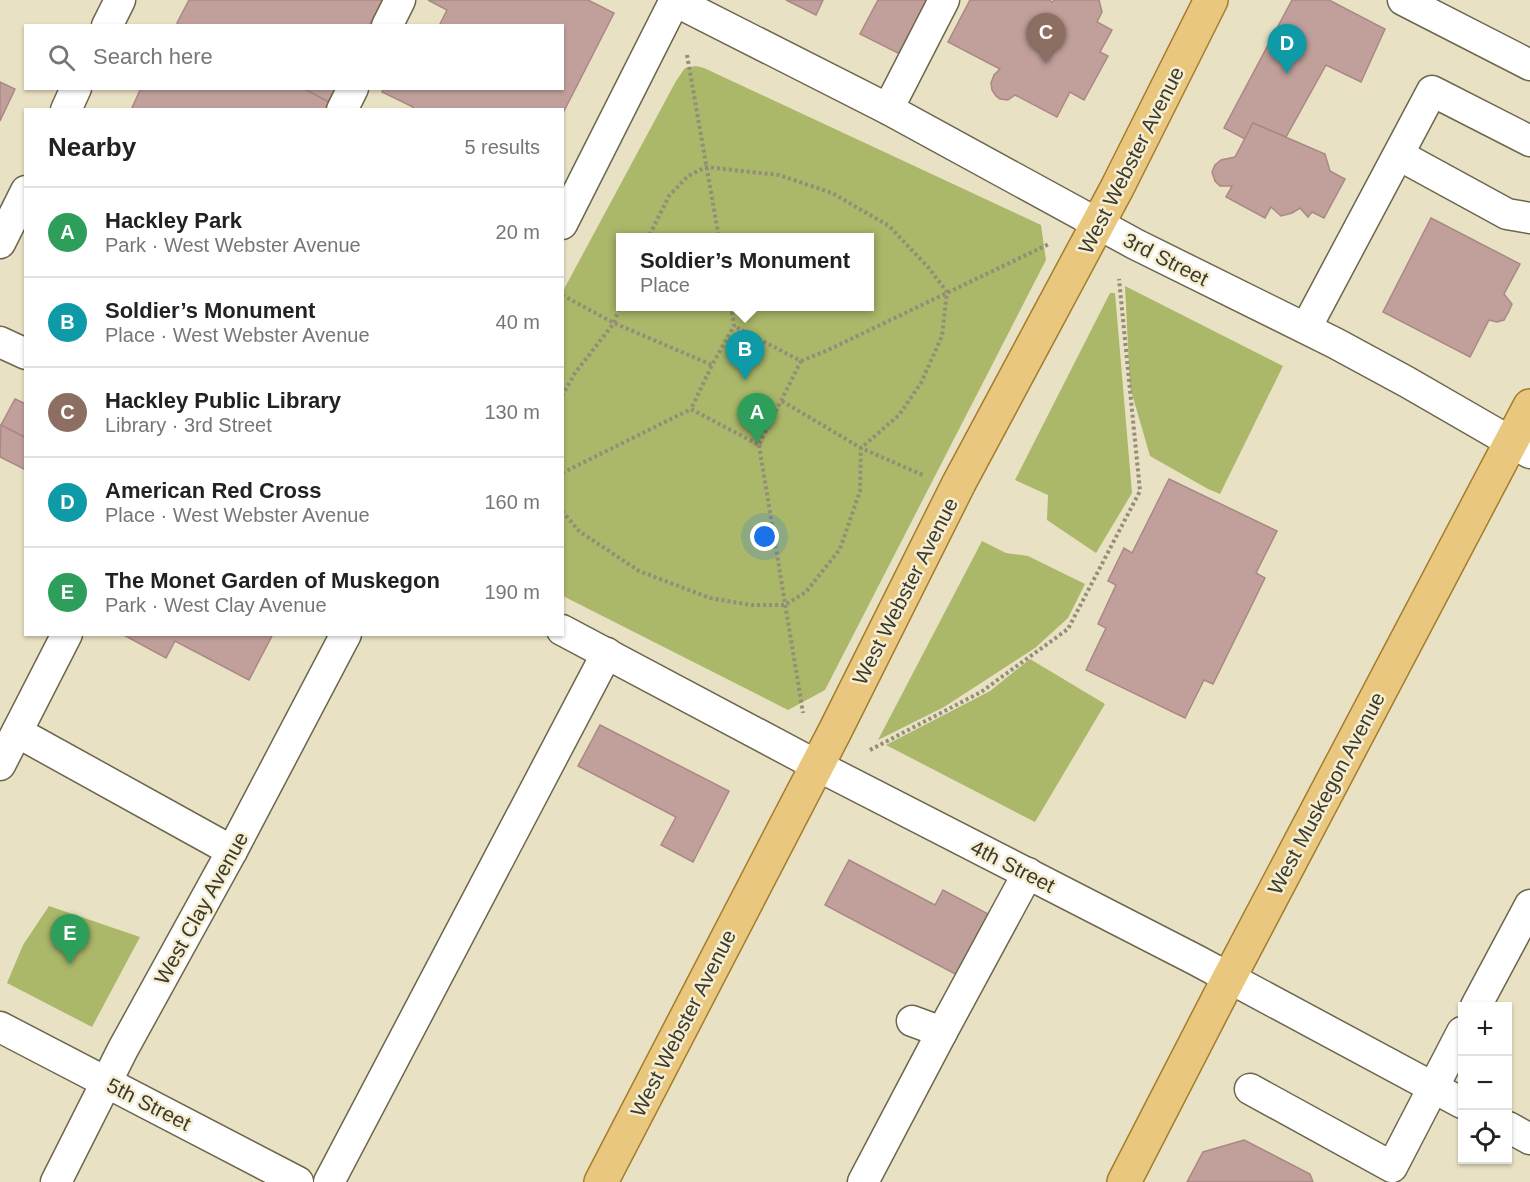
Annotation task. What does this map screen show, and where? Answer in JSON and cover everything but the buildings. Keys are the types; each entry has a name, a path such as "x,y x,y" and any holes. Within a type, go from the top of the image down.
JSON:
{"main road":[{"name":"West Webster Avenue","path":"601,1182 959,483 1098,224 1211,0"},
{"name":"West Muskegon Avenue","path":"1124,1182 1229,978 1521,448 1530,406"}],"street":[{"path":"108,24 120,0"},
{"path":"388,24 400,0"},
{"path":"564,220 674,0"},
{"name":"3rd Street","path":"674,0 888,109 1098,224 1306,328 1407,382 1521,448"},
{"path":"888,109 944,0"},
{"path":"1403,0 1530,65"},
{"path":"67,108 75,90"},
{"path":"343,108 352,90"},
{"path":"1306,328 1432,91 1530,141"},
{"path":"1400,155 1507,214 1530,218"},
{"path":"0,243 24,195"},
{"path":"0,342 24,353"},
{"name":"4th Street","path":"564,631 816,765 1229,978 1458,1101"},
{"path":"0,765 66,636"},
{"name":"West Clay Avenue","path":"56,1182 106,1082 232,851 345,636"},
{"path":"329,1182 607,653"},
{"path":"17,732 232,851"},
{"path":"863,1182 1028,873"},
{"path":"1478,1002 1530,905"},
{"path":"912,1021 942,1032"},
{"name":"5th Street","path":"0,1027 298,1182"},
{"path":"1250,1089 1392,1167 1458,1040"},
{"path":"1512,1129 1530,1139"}],"path":[{"path":"687,55 717,233"},
{"path":"564,513 579,531 639,571 710,598 751,605 785,605 806,592 840,549 860,491 861,448 899,415 921,383 942,336 947,292 928,267 889,226 832,193 779,175 706,167 688,176 669,196 650,233"},
{"path":"803,713 759,445 801,361 1049,244"},
{"path":"870,750 981,692 1068,629 1140,491 1119,279"},
{"path":"564,297 614,323 712,364"},
{"path":"564,392 575,373 614,323 619,311"},
{"path":"564,472 691,409 712,364 734,326 732,311"},
{"path":"734,326 801,361"},
{"path":"782,401 861,448 924,476"},
{"path":"691,409 759,445"}],"green space":[{"path":"696,66 704,68 1041,225 1046,260 825,690 788,710 564,597 564,289 685,68"},
{"path":"1125,286 1283,366 1220,494 1150,456 1130,387"},
{"path":"1110,293 1115,293 1132,493 1096,553 1047,520 1048,495 1015,480"},
{"path":"982,541 1006,553 1028,556 1085,584 1068,618 1035,648 944,707 878,740"},
{"path":"1030,659 1105,704 1035,822 886,745 990,691"},
{"path":"49,906 140,937 92,1027 7,983 23,945"}],"place":[{"name":"Hackley Public Library","path":"1046,63"},
{"name":"American Red Cross","path":"1287,74"},
{"name":"Soldier’s Monument","path":"745,380"},
{"name":"Hackley Park","path":"757,443"},
{"name":"The Monet Garden of Muskegon","path":"70,964"}]}
